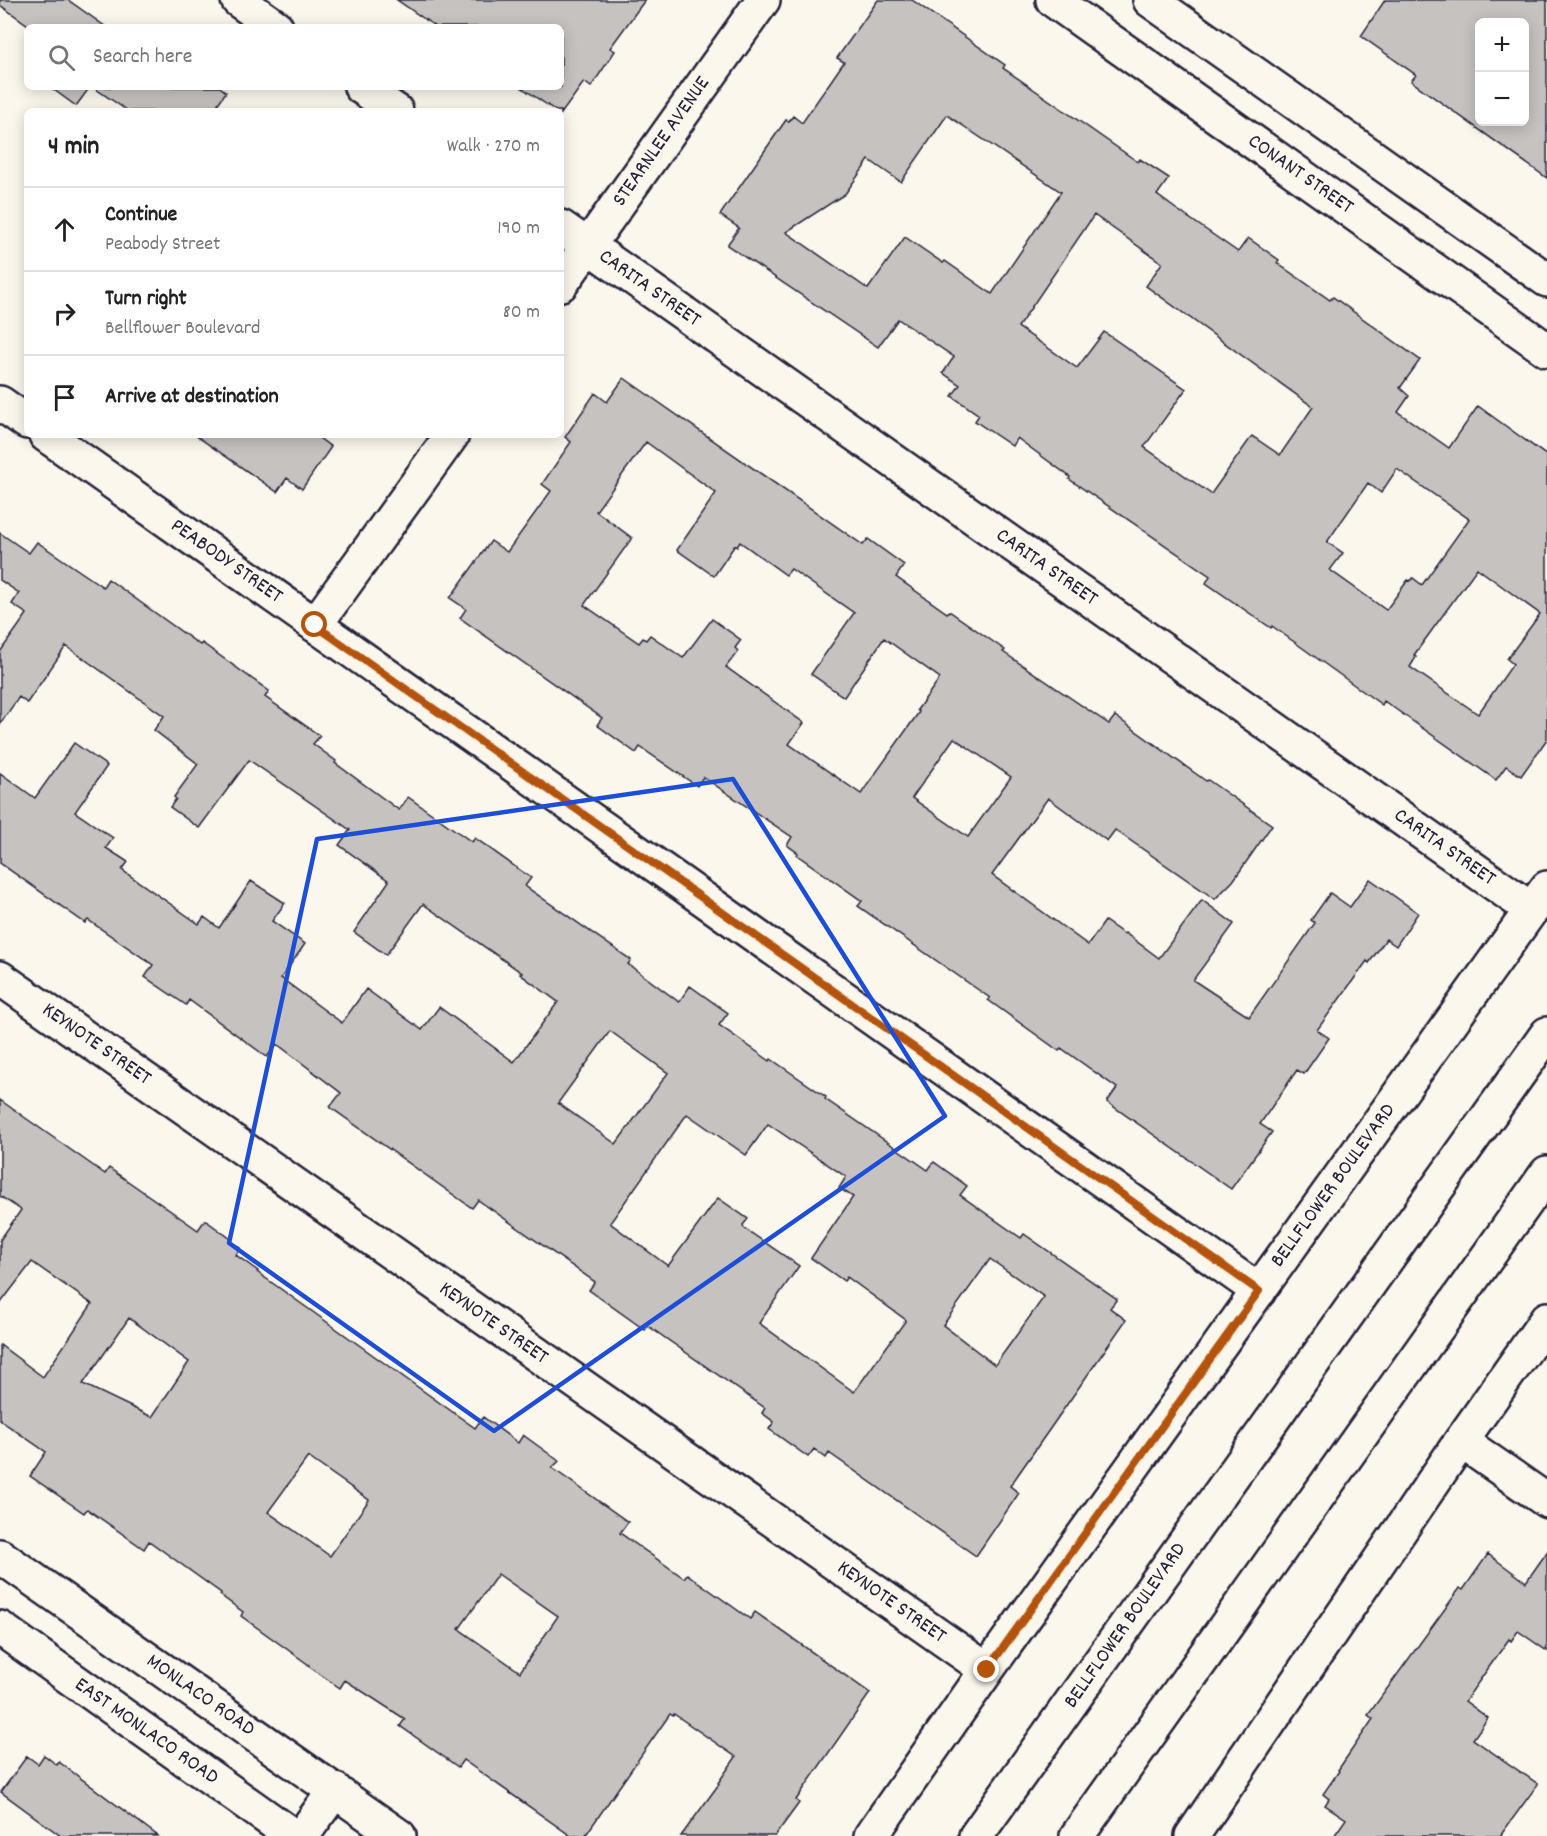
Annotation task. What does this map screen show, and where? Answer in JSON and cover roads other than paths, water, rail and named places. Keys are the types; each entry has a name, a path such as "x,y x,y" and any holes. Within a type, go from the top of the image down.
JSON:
{"street":[{"path":"238,0 272,24"},
{"name":"STEARNLEE AVENUE","path":"564,280 763,0"},
{"name":"CONANT STREET","path":"1053,0 1547,350"},
{"path":"1150,0 1547,280"},
{"path":"366,90 392,108"},
{"name":"CARITA STREET","path":"564,229 1539,899"},
{"path":"0,402 24,420"},
{"name":"PEABODY STREET","path":"50,438 1259,1291"},
{"path":"315,625 450,438"},
{"name":"BELLFLOWER BOULEVARD","path":"871,1836 987,1670 1539,899"},
{"name":"KEYNOTE STREET","path":"0,978 987,1670"},
{"name":"BELLFLOWER BOULEVARD","path":"976,1836 1547,1034"},
{"path":"1077,1836 1547,1173"},
{"path":"1199,1834 1461,1441 1547,1319"},
{"path":"1461,1441 1547,1501"},
{"name":"MONLACO ROAD","path":"0,1556 399,1836"},
{"name":"EAST MONLACO ROAD","path":"0,1628 293,1836"},
{"path":"302,1836 334,1790"}]}
